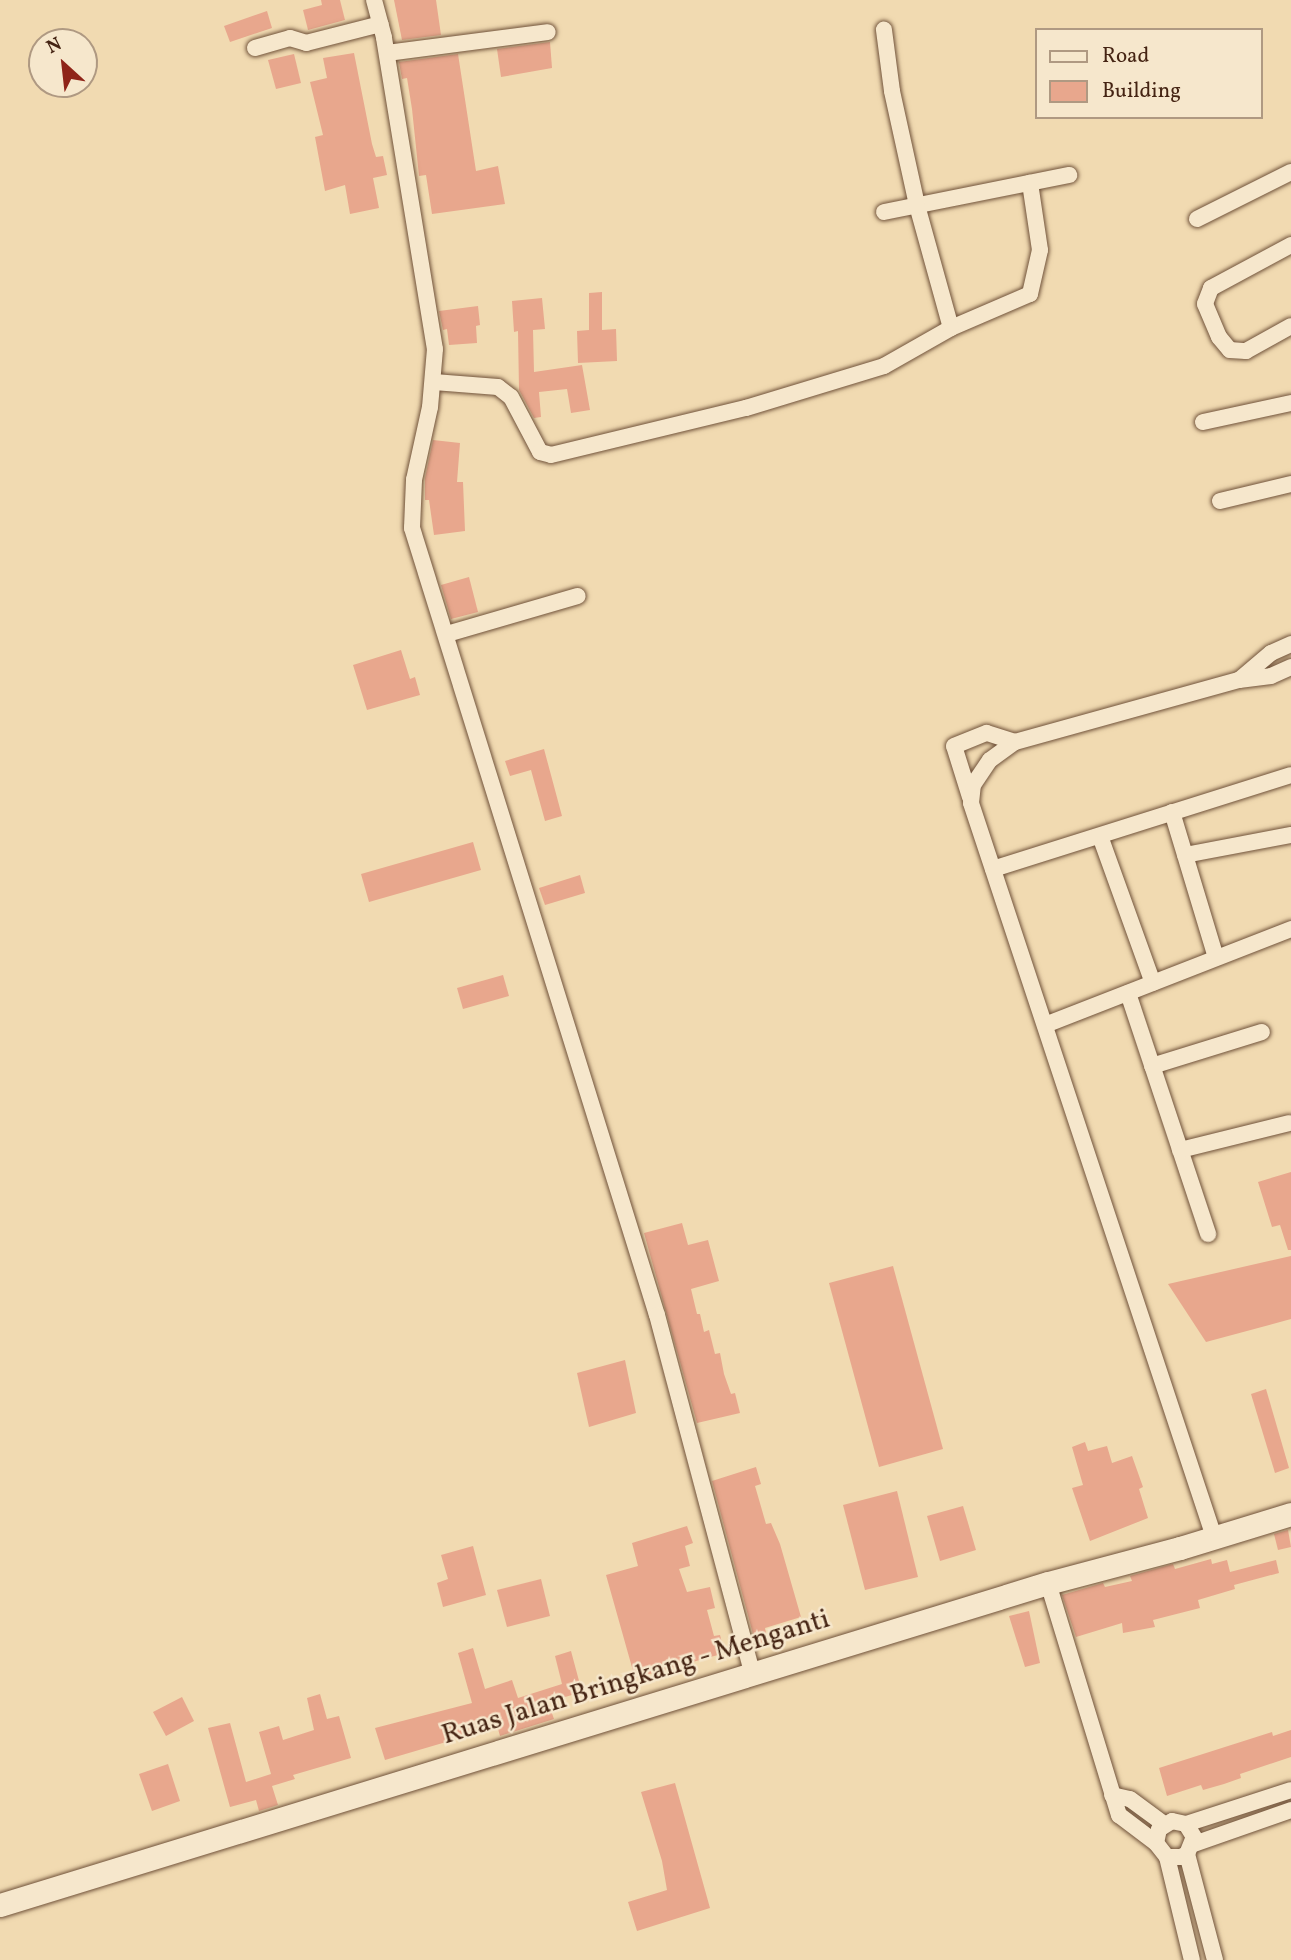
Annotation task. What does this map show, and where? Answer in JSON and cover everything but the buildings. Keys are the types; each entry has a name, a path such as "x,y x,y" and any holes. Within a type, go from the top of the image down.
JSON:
{"main road":[{"name":"Ruas Jalan Bringkang - Menganti","path":"0,1905 1048,1583 1291,1514"}],"street":[{"path":"374,0 387,53 435,349 434,382 414,480 412,528 657,1315 753,1675"},
{"path":"255,48 290,38 306,43 381,24"},
{"path":"884,30 892,91 917,205 951,328"},
{"path":"387,53 548,32"},
{"path":"1196,219 1291,172"},
{"path":"884,212 1069,175"},
{"path":"434,382 498,387 511,397 540,452 551,455 746,408 884,366 951,328 1030,294 1040,250 1030,183"},
{"path":"1291,245 1211,288 1205,304 1219,337 1230,350 1246,351 1291,326"},
{"path":"1203,422 1291,403"},
{"path":"1220,501 1291,484"},
{"path":"447,634 578,596"},
{"path":"1239,680 1271,653 1291,644"},
{"path":"971,803 973,785 990,760 1015,742 1239,680 1271,676 1291,667"},
{"path":"1015,742 987,733 954,746 1214,1537"},
{"path":"993,869 1291,775"},
{"path":"1172,813 1216,958"},
{"path":"1100,835 1153,983"},
{"path":"1185,856 1291,835"},
{"path":"1045,1026 1291,929"},
{"path":"1128,993 1208,1234"},
{"path":"1152,1066 1262,1032"},
{"path":"1180,1150 1289,1123"},
{"path":"1048,1583 1119,1815 1156,1843 1167,1857 1192,1960"},
{"path":"1186,1824 1291,1790"},
{"path":"1112,1795 1130,1799 1164,1824"},
{"path":"1167,1857 1181,1857 1190,1849 1291,1810"},
{"path":"1156,1843 1159,1829 1164,1824 1179,1821 1191,1829 1190,1849 1214,1960"}]}
